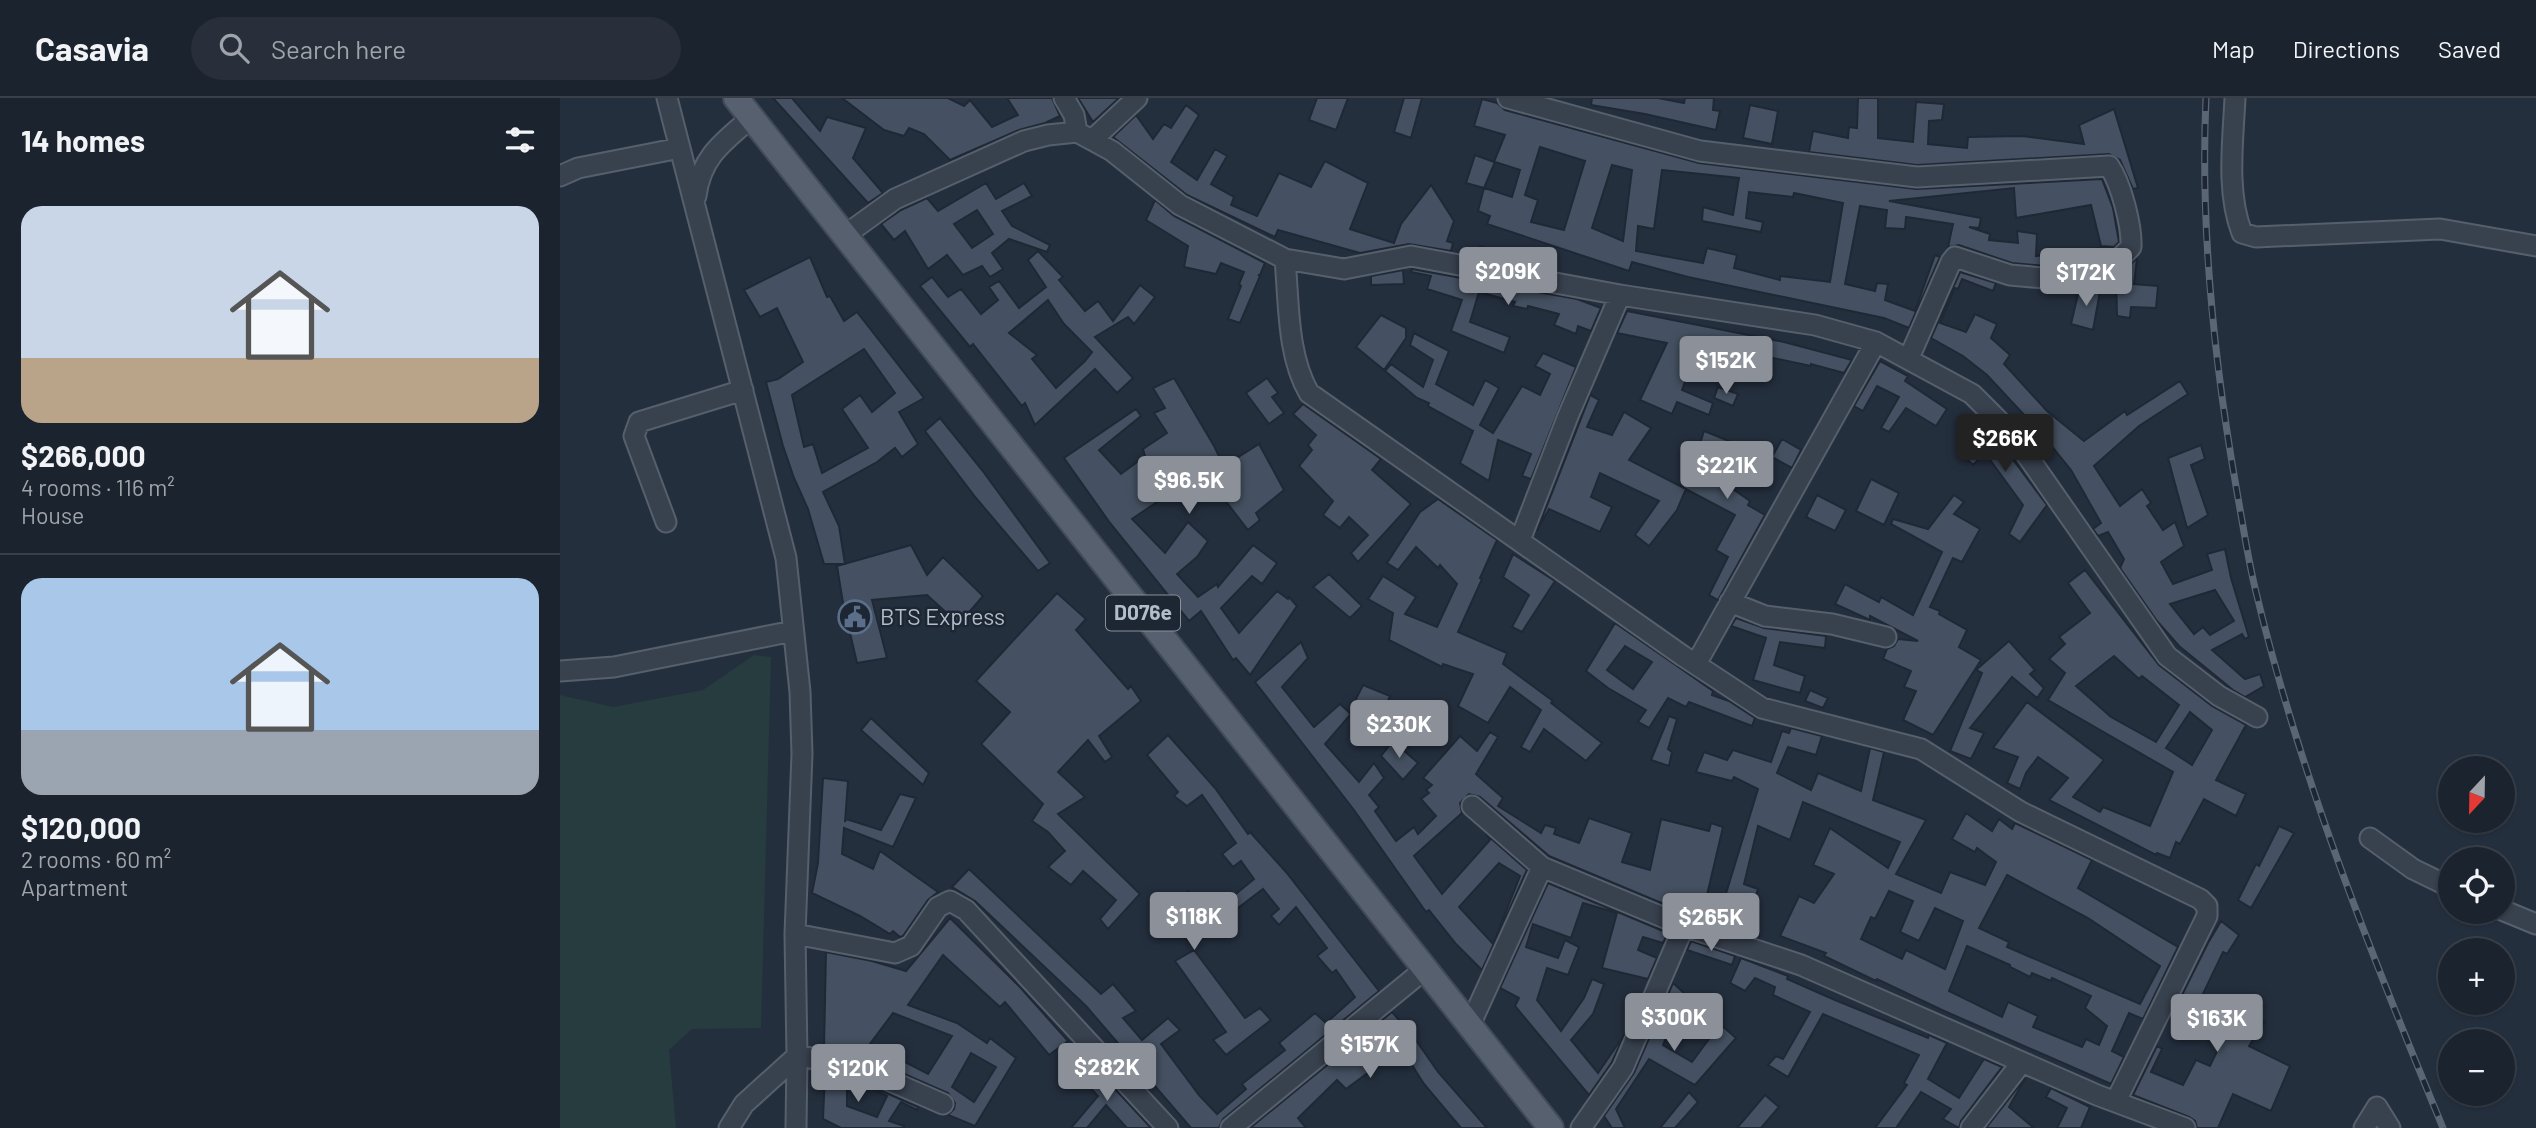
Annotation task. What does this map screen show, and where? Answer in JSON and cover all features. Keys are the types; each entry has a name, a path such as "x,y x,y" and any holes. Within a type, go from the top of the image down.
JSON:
{"main road":[{"name":"D076e","path":"736,98 1551,1128"}],"street":[{"path":"1064,98 1085,136"},
{"path":"1085,136 1137,98"},
{"path":"1508,98 1700,151 1917,177 2109,166 2117,181 2131,236 2131,247 2113,265 2096,275 2066,280 2010,275 1955,257 1909,358"},
{"path":"2235,98 2232,146 2234,201 2236,218 2242,233 2256,237 2440,229 2536,246"},
{"path":"670,103 678,143 786,558 800,692 802,754 795,934 796,1128"},
{"path":"695,201 698,180 707,160 751,118"},
{"path":"844,236 895,200 1024,141 1048,135 1085,136 1112,152 1180,205 1284,259 1344,268 1411,256 1620,295 1815,325 1876,342 1972,394 2012,434 2167,656 2219,696 2257,717"},
{"path":"560,176 578,167 678,143 702,151 720,145"},
{"path":"1284,259 1295,358 1301,378 1310,393 1696,664 1762,708 1921,749 2021,812 2200,899 2207,906 2207,916 2116,1101"},
{"path":"1520,540 1567,416 1620,295"},
{"path":"1696,664 1876,342"},
{"path":"666,522 634,436 639,422 743,390"},
{"path":"1730,602 1765,615 1832,624 1886,637"},
{"path":"560,671 614,667 793,631"},
{"path":"1472,806 1542,867 1684,926 1801,965 2022,1062 2185,1128"},
{"path":"2370,838 2413,869 2438,881"},
{"path":"1470,1026 1542,867"},
{"path":"795,934 895,953 911,946 938,907 950,901 966,910 1168,1128"},
{"path":"2515,915 2536,924"},
{"path":"1581,1128 1623,1068 1684,926"},
{"path":"1231,1128 1425,969"},
{"path":"729,1128 744,1104 797,1056 849,1063 943,1104"},
{"path":"1971,1128 2022,1062"},
{"path":"2364,1128 2377,1107 2390,1128"}],"green space":[{"path":"754,655 771,657 761,1028 692,1029 669,1050 676,1128 560,1128 560,695 613,707 703,690"}],"building":[{"path":"773,98 792,98 820,131 827,117 866,128 853,158 883,193 868,203"},
{"path":"842,98 948,98 964,106 970,100 992,127 1018,115 1007,98 1052,98 1060,116 1019,130 950,160 924,134 909,128 904,136 884,130"},
{"path":"1078,98 1119,98 1093,122"},
{"path":"1317,98 1348,98 1336,130 1309,120"},
{"path":"1404,98 1422,98 1411,138 1394,132"},
{"path":"1592,98 1658,98 1684,103 1685,98 1714,98 1713,110 1720,111 1716,130 1591,105"},
{"path":"1858,98 1878,98 1878,138 1913,142 1916,102 1944,104 1942,120 1929,121 1928,144 1967,148 1968,137 2022,136 2084,144 2079,125 2114,109 2138,188 2133,189 2120,160 2109,154 1917,165 1809,152 1813,131 1848,138 1849,127 1857,128"},
{"path":"1482,99 1497,103 1505,110 1699,163 1916,189 2102,179 2113,208 2119,242 2114,247 2101,246 2091,205 2016,218 2014,188 1889,201 1981,218 1979,228 1969,227 1990,234 1989,240 2018,243 2017,231 2037,234 2036,256 2108,247 2107,254 2092,263 2066,268 2012,263 1959,245 1948,247 1953,224 1906,217 1905,229 1885,228 1887,210 1860,206 1845,284 1875,291 1877,283 1888,284 1885,300 1915,311 1935,255 1940,257 1909,328 1884,318 1688,277 1632,262 1629,271 1487,224 1490,216 1478,211 1484,188 1466,183 1475,155 1494,162 1505,135 1474,126","holes":["1540,147 1585,161 1564,230 1531,222 1538,200 1525,195","1495,162 1520,170 1512,197 1484,188","1612,165 1632,170 1623,241 1592,228","1662,170 1739,178 1733,215 1703,207 1702,221 1761,232 1763,222 1746,218 1749,192 1793,197 1794,193 1843,203 1830,282 1780,276 1780,280 1734,268 1737,255 1707,248 1703,263 1636,251 1638,226 1654,229"]},
{"path":"1186,105 1199,115 1171,162 1197,180 1215,149 1227,156 1211,184 1234,197 1231,205 1257,216 1279,173 1311,187 1325,161 1368,183 1350,229 1394,243 1401,224 1431,185 1454,221 1447,241 1453,243 1451,251 1409,244 1360,253 1278,230 1275,237 1187,195 1113,137 1136,115 1153,139 1164,124 1171,128"},
{"path":"1750,105 1778,111 1772,144 1743,138"},
{"path":"986,183 996,199 1024,183 1032,196 1002,211 1012,226 1050,245 1047,252 1009,239 992,253 1003,269 990,277 982,266 963,275 947,255 928,269 905,231 894,240 881,224 901,210 927,198 938,211","holes":["977,210 993,234 972,248 954,224"]},
{"path":"1155,200 1174,216 1265,263 1240,323 1228,319 1244,272 1221,263 1216,274 1184,267 1188,246 1146,220"},
{"path":"1480,246 1494,251 1491,258 1477,256"},
{"path":"1038,251 1063,277 1059,280 1085,311 1098,301 1113,321 1140,285 1155,297 1134,324 1128,317 1095,337 1133,378 1117,393 1095,369 1035,425 1025,403 1022,406 973,344 970,347 920,286 932,277 948,297 961,289 981,314 998,300 989,287 999,281 1019,308 1046,287 1028,260","holes":["1048,300 1064,324 1092,352 1056,388 1032,359 1037,355 1009,333"]},
{"path":"810,257 827,297 830,296 844,321 857,312 924,398 899,412 918,444 902,457 895,448 877,462 823,492 839,526 845,564 824,564 808,509 783,446 766,382 778,379 803,362 777,308 760,317 744,290","holes":["864,349 895,393 872,412 860,395 842,409 868,448 822,473 813,444 804,447 792,395"]},
{"path":"2137,258 2134,284 2158,286 2156,308 2131,307 2130,318 2117,316 2116,277"},
{"path":"1412,269 1577,299 1601,308 1591,331 1578,326 1576,334 1554,325 1559,314 1528,306 1527,309 1513,306 1515,302 1479,292 1470,322 1510,337 1504,353 1451,331 1462,300 1427,289 1431,276 1411,272"},
{"path":"1403,270 1404,284 1371,285 1371,276"},
{"path":"1960,272 1996,283 1993,291 1962,279 1958,289 1955,288 1940,323 1966,332 1975,314 1997,324 1991,338 2010,355 2004,364 2047,411 2084,441 2125,411 2127,415 2180,381 2188,394 2139,426 2094,466 2120,506 2142,489 2151,503 2147,506 2163,530 2175,522 2184,546 2161,562 2173,584 2212,570 2207,554 2225,549 2249,637 2245,639 2242,634 2212,650 2245,679 2260,674 2264,686 2245,697 2179,646 2157,621 2120,568 2124,559 2108,532 2098,536 2093,529 2101,523 2071,470 1987,375 1963,356 1931,338","holes":["2215,590 2234,621 2210,635 2203,627 2194,634 2170,604"]},
{"path":"2101,286 2093,330 2071,324 2079,290"},
{"path":"1627,311 1784,342 1852,360 1844,373 1754,354 1753,357 1698,348 1682,390 1713,403 1709,415 1677,402 1672,414 1640,400 1667,343 1617,333"},
{"path":"1381,315 1406,328 1406,338 1384,370 1356,347"},
{"path":"1414,333 1449,351 1436,384 1473,405 1485,380 1499,388 1480,425 1493,433 1522,386 1540,395 1550,374 1535,366 1543,353 1576,367 1531,479 1522,476 1531,454 1498,440 1489,481 1460,463 1473,431 1428,406 1429,403 1417,398 1385,371 1391,364 1423,387 1433,360 1410,345"},
{"path":"1880,361 1908,376 1905,381 1947,409 1936,426 1906,408 1889,432 1881,428 1899,397 1877,386 1863,411 1854,406"},
{"path":"1174,378 1224,466 1259,444 1284,490 1256,513 1260,520 1248,530 1207,477 1197,486 1191,479 1132,519 1165,553 1188,522 1208,541 1197,557 1177,574 1198,597 1217,584 1218,587 1253,545 1277,563 1262,584 1252,576 1221,608 1239,633 1277,591 1288,599 1289,597 1297,606 1250,675 1236,658 1233,660 1201,611 1189,621 1110,523 1064,458 1136,409 1141,416 1099,450 1121,474 1145,456 1143,449 1167,433 1154,413 1165,408 1153,388"},
{"path":"1267,378 1278,393 1272,397 1284,413 1269,424 1246,393"},
{"path":"1718,387 1738,394 1733,406 1714,398"},
{"path":"1591,393 1599,400 1587,427 1612,435 1624,412 1651,428 1629,460 1686,489 1677,510 1649,546 1635,535 1659,501 1600,473 1591,497 1612,507 1600,532 1549,509 1537,531"},
{"path":"1303,404 1381,459 1372,470 1411,504 1358,562 1351,553 1368,535 1349,517 1340,528 1323,515 1333,501 1299,466 1312,450 1308,445 1316,435 1293,414"},
{"path":"1975,415 1990,429 2047,505 2020,542 2009,534 2023,505 1985,453 1973,465 1961,453 1972,439 1960,427"},
{"path":"940,418 1050,563 1038,571 976,498 925,431"},
{"path":"1704,431 1764,455 1755,477 1740,472 1743,464 1710,451 1701,471 1730,487 1750,501 1748,505 1765,515 1718,600 1709,595 1728,557 1716,550 1735,515 1682,487 1693,466"},
{"path":"1782,439 1801,450 1792,468 1772,457"},
{"path":"2201,445 2205,459 2191,465 2208,515 2187,528 2168,458"},
{"path":"1871,479 1899,493 1884,525 1856,511"},
{"path":"1817,495 1846,510 1835,531 1806,517"},
{"path":"1954,495 1964,502 1954,514 1980,529 1962,562 1953,558 1930,607 1967,630 1959,647 1981,660 1933,735 1903,720 1916,691 1904,687 1911,671 1883,659 1887,649 1894,646 1898,639 1918,641 1870,616 1870,620 1835,604 1845,584 1879,602 1881,597 1913,615 1942,552 1891,524 1893,519 1928,529"},
{"path":"1438,499 1497,540 1458,632 1507,653 1503,664 1553,701 1551,703 1602,743 1586,761 1544,729 1530,752 1521,747 1541,710 1510,687 1488,723 1458,706 1473,674 1443,664 1442,667 1389,640 1393,613 1368,599 1383,576 1416,597 1405,614 1437,627 1457,584 1440,565 1438,568 1416,547 1398,570 1387,563 1420,512"},
{"path":"911,545 927,575 943,557 983,596 959,624 927,595 872,600 887,658 857,663 837,566"},
{"path":"1513,554 1555,581 1522,632 1512,627 1529,595 1503,577"},
{"path":"2085,570 2159,665 2212,706 2246,725 2216,780 2246,794 2236,816 2204,799 2180,844 2176,842 2170,858 2157,853 2156,855 2049,800 2068,778 2038,757 2026,773 2020,789 2007,783 2018,757 1993,748 2027,702 2104,760 2073,797 2100,812 2103,807 2150,826 2173,772 2048,700 2065,673 2049,659 2065,644 2059,637 2090,613 2068,583","holes":["2114,656 2139,679 2142,676 2179,705 2156,742 2111,717 2076,686","2190,712 2212,730 2192,765 2166,748"]},
{"path":"1329,574 1362,606 1350,618 1313,587"},
{"path":"1057,593 1086,619 1076,630 1128,689 1131,686 1141,701 1099,736 1112,757 1105,762 1088,740 1058,772 1085,797 1058,814 1140,894 1108,929 1100,919 1116,900 1083,871 1071,885 1048,867 1065,851 1048,832 1032,821 1043,804 981,744 1010,712 976,681"},
{"path":"1736,618 1764,628 1826,636 1825,648 1780,642 1774,665 1805,676 1800,693 1753,680 1766,638 1731,626"},
{"path":"1615,623 1713,691 1712,695 1729,701 1755,718 1752,726 1689,702 1686,707 1668,698 1649,728 1638,722 1646,710 1608,688 1586,671","holes":["1625,646 1652,662 1633,689 1607,670"]},
{"path":"2009,641 2035,670 2030,674 2044,688 2037,698 2012,677 1970,728 1984,733 1971,759 1950,751 1982,673 1976,670"},
{"path":"1301,642 1308,658 1282,687 1314,727 1340,704 1351,714 1325,744 1359,782 1374,763 1384,778 1369,795 1379,807 1375,811 1396,841 1414,827 1418,834 1436,816 1421,799 1429,793 1426,790 1432,785 1423,778 1460,736 1477,751 1490,732 1498,737 1476,774 1503,798 1498,806 1541,833 1545,825 1556,828 1554,834 1579,843 1589,818 1632,833 1622,862 1650,870 1661,819 1709,831 1711,823 1723,827 1704,908 1674,898 1671,907 1549,856 1480,797 1469,794 1460,803 1462,813 1414,856 1442,894 1490,840 1486,834 1527,870 1482,970 1456,944 1429,910 1426,912 1354,810 1255,682","holes":["1499,863 1520,876 1493,944 1459,907"]},
{"path":"1363,685 1390,696 1387,703 1406,712 1391,739 1349,713"},
{"path":"1810,690 1828,698 1823,708 1805,701"},
{"path":"1669,716 1677,719 1668,749 1672,752 1669,766 1651,760"},
{"path":"871,718 929,773 923,785 861,730"},
{"path":"1791,728 1822,736 1816,755 1788,747 1777,773 1811,790 1818,773 1861,791 1870,748 1884,752 1873,800 1926,820 1896,874 1941,893 1950,872 1985,885 1996,862 1977,848 1975,852 1952,839 1966,813 1992,831 1999,819 2012,829 2015,823 2092,860 2078,888 2178,947 2143,1019 2129,1013 2112,1051 2124,1057 2111,1084 1877,979 1876,981 1824,956 1826,953 1780,936 1799,896 1814,903 1834,874 1813,865 1830,828 1888,868 1900,842 1803,802 1790,840 1758,826 1744,884 1758,889 1747,923 1720,913 1758,789 1734,777 1732,781 1696,772 1704,752 1727,760 1733,750 1771,762 1782,731 1789,733","holes":["2007,875 2088,918 2160,966 2140,1004 2007,947 2009,942 1979,928","1889,891 1913,901 1900,932 1919,941 1935,908 1963,921 1945,969 1906,950 1902,959 1861,939 1871,917 1875,919","1967,946 2030,977 2032,973 2051,981 2052,978 2091,996 2085,1008 2107,1026 2099,1045 2086,1039 2082,1047 2033,1027 2038,1016 2008,1002 2002,1017 1949,991"]},
{"path":"1168,735 1215,788 1248,834 1250,832 1286,872 1379,991 1223,1119 1219,1128 1191,1128 1086,1006 975,901 952,887 969,869 1101,994 1113,984 1136,1011 1123,1018 1142,1040 1168,1018 1180,1030 1161,1044 1199,1095 1217,1114 1246,1089 1242,1084 1285,1050 1279,1043 1315,1013 1326,1023 1355,997 1336,970 1332,973 1317,956 1327,948 1296,907 1279,925 1271,916 1279,909 1263,889 1191,944 1164,911 1188,891 1210,915 1254,879 1241,861 1233,867 1222,854 1236,843 1202,795 1187,806 1174,796 1178,792 1147,755"},
{"path":"1393,741 1418,763 1403,780 1381,756"},
{"path":"823,778 848,781 845,822 846,819 881,830 900,794 916,798 893,847 844,828 842,854 873,869 880,851 938,892 928,900 903,936 900,937 893,931 890,934 812,893 818,863"},
{"path":"2279,826 2294,833 2251,908 2238,900"},
{"path":"1548,883 1668,933 1663,943 1643,937 1638,950 1657,958 1648,979 1602,968 1617,913 1583,903 1571,938 1533,924 1526,947 1558,958 1565,940 1579,947 1568,975 1547,968 1537,1000 1561,1031 1584,998 1592,979 1604,984 1593,1014 1571,1040 1598,1073 1624,1035 1612,1062 1589,1095 1515,1006 1519,998 1500,988"},
{"path":"950,918 1019,986 1068,1041 1049,1055 1005,1002 1000,1007 943,955 908,1005 957,1023 987,1043 990,1038 1016,1058 975,1126 948,1115 954,1109 955,1103 948,1093 854,1052 824,1047 826,952 906,971","holes":["893,1013 952,1036 928,1074 870,1044","971,1053 996,1067 974,1102 952,1087"]},
{"path":"2221,921 2239,935 2227,954 2223,952 2199,1002 2228,1020 2241,1000 2253,1009 2251,1011 2264,1023 2249,1046 2290,1066 2271,1111 2233,1094 2218,1128 2197,1128 2195,1121 2189,1117 2133,1095 2157,1046 2162,1049 2151,1072 2183,1085 2196,1060 2210,1066 2223,1039 2174,1011"},
{"path":"1691,941 1735,956 1732,965 1687,950"},
{"path":"1194,950 1245,1018 1260,1008 1271,1020 1226,1055 1213,1040 1226,1032 1175,961"},
{"path":"1741,958 1788,976 1787,979 1835,1000 1928,1038 1929,1035 1947,1043 1928,1079 1959,1098 1984,1059 2002,1067 1961,1121 1959,1128 1943,1119 1951,1109 1921,1092 1896,1128 1875,1128 1907,1085 1904,1083 1919,1055 1823,1014 1788,1077 1768,1065 1776,1056 1783,1059 1810,1012 1773,995 1775,987 1755,978 1745,991 1730,983"},
{"path":"1673,983 1685,994 1663,1045 1692,1062 1720,1024 1736,1038 1695,1085 1649,1059 1616,1109 1625,1128 1612,1128 1604,1116 1634,1073"},
{"path":"1392,1012 1438,1072 1487,1128 1461,1128 1424,1084 1400,1046 1392,1052 1375,1032 1355,1053 1369,1072 1346,1089 1337,1080 1298,1118 1306,1128 1250,1128"},
{"path":"1092,1064 1151,1128 1127,1128 1106,1105 1087,1128 1071,1128 1098,1096 1080,1077"},
{"path":"825,1072 846,1075 918,1107 917,1110 901,1102 889,1121 904,1128 841,1128 823,1119","holes":["847,1077 887,1096 877,1117 847,1106"]},
{"path":"2026,1077 2009,1107 2034,1128 1986,1128"},
{"path":"2051,1088 2090,1107 2081,1128 2057,1128 2067,1108 2046,1097"},
{"path":"1689,1092 1698,1102 1675,1128 1660,1128"},
{"path":"1765,1095 1779,1107 1761,1128 1737,1128"}],"railway":[{"path":"2206,98 2205,197 2211,296 2229,443 2253,580 2294,729 2339,864 2443,1128"}],"place":[{"name":"BTS Express","path":"855,617"}]}
